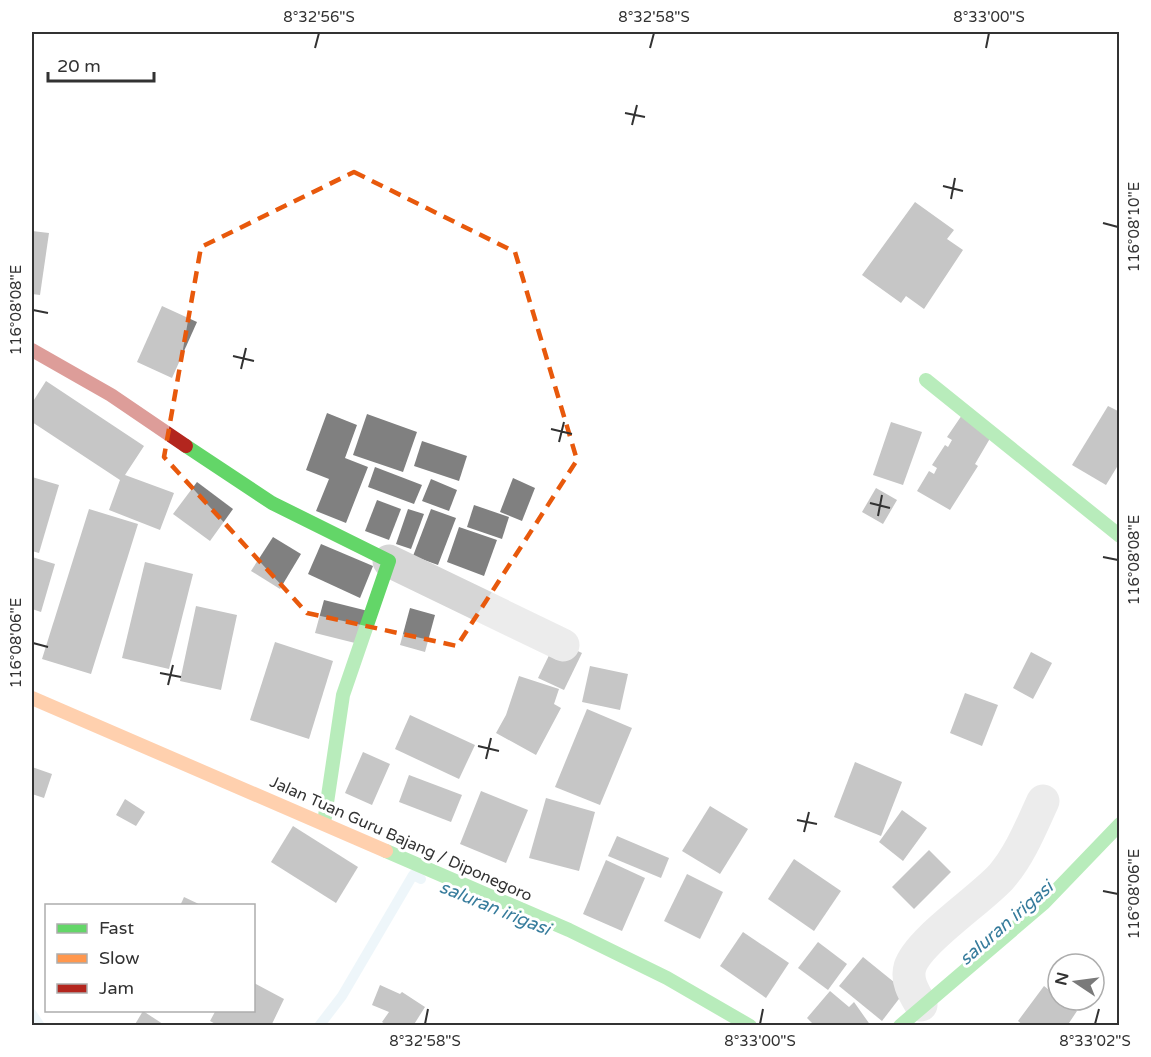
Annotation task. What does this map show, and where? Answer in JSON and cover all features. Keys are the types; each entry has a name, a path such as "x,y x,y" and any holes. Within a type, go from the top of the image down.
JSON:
{"street":[{"path":"32,350 80,375 238,481 283,508 563,645"},
{"path":"926,380 1119,536"},
{"path":"324,823 343,695 389,561"},
{"name":"Jalan Tuan Guru Bajang / Diponegoro","path":"32,698 569,930 668,978 750,1026"},
{"path":"910,1015 911,964 938,934 1000,877 1016,856 1043,801"},
{"path":"910,1015 1003,940 1044,903 1119,824"}],"highlighted area":[{"path":"354,172 515,252 577,460 457,646 307,613 164,457 201,247"}],"building":[{"path":"915,202 954,230 947,239 963,250 924,309 906,296 901,303 862,275"},
{"path":"32,231 49,233 40,295 32,294"},
{"path":"162,306 197,322 172,378 137,362"},
{"path":"46,381 144,446 125,475 174,493 160,530 109,510 120,480 32,422 32,403"},
{"path":"1108,406 1120,412 1120,462 1106,485 1072,465"},
{"path":"327,413 357,425 345,458 368,467 346,523 316,511 329,479 306,470"},
{"path":"367,414 417,432 403,472 353,455"},
{"path":"962,415 992,435 975,464 978,466 950,510 917,491 929,471 934,474 937,468 932,465 945,445 948,447 952,440 947,437"},
{"path":"891,422 922,432 903,485 873,475"},
{"path":"422,441 467,456 459,481 414,466"},
{"path":"375,467 422,485 414,504 368,487"},
{"path":"32,477 59,485 39,553 32,551"},
{"path":"513,478 535,488 522,521 500,512"},
{"path":"431,479 457,490 449,511 422,501"},
{"path":"197,482 233,509 210,541 173,514"},
{"path":"876,488 897,500 883,524 862,512"},
{"path":"377,500 401,509 389,540 365,531"},
{"path":"474,505 509,517 502,539 467,527"},
{"path":"89,509 138,524 91,674 42,659"},
{"path":"408,509 424,514 411,549 396,544"},
{"path":"431,509 456,518 438,565 413,556"},
{"path":"459,527 497,540 484,576 447,562"},
{"path":"273,537 301,554 280,589 251,571"},
{"path":"321,544 373,566 360,598 308,574"},
{"path":"32,557 55,564 41,612 32,609"},
{"path":"145,562 193,574 169,669 122,658"},
{"path":"324,600 368,611 359,644 315,633"},
{"path":"196,606 237,615 221,690 180,681"},
{"path":"410,608 435,615 425,652 400,645"},
{"path":"556,641 582,653 564,690 538,678"},
{"path":"275,642 333,661 309,739 250,720"},
{"path":"1031,652 1052,663 1033,699 1013,688"},
{"path":"590,666 628,674 620,710 582,702"},
{"path":"519,676 559,689 554,704 561,708 536,755 496,733 506,715"},
{"path":"965,693 998,705 982,746 950,733"},
{"path":"587,709 632,728 600,805 555,787"},
{"path":"410,715 475,745 459,779 395,749"},
{"path":"363,752 390,764 372,805 345,793"},
{"path":"855,762 902,782 881,836 834,817"},
{"path":"32,767 52,774 44,798 32,794"},
{"path":"409,775 462,795 451,822 399,802"},
{"path":"481,791 528,810 506,863 460,844"},
{"path":"546,798 595,812 579,871 529,858"},
{"path":"125,799 145,812 136,826 116,815"},
{"path":"710,806 748,829 720,874 682,851"},
{"path":"902,810 927,828 903,861 879,842"},
{"path":"293,826 358,867 336,903 271,862"},
{"path":"617,836 669,858 661,878 608,856"},
{"path":"929,850 951,872 914,909 892,887"},
{"path":"794,859 841,891 814,931 768,899"},
{"path":"606,860 645,878 622,931 583,914"},
{"path":"687,874 723,892 700,939 664,921"},
{"path":"184,897 199,904 181,904"},
{"path":"743,932 789,963 766,998 720,966"},
{"path":"818,942 847,964 828,990 798,968"},
{"path":"863,957 905,991 882,1021 839,986"},
{"path":"255,984 284,999 271,1026 219,1026 210,1021 215,1012 255,1012"},
{"path":"380,985 400,994 402,992 425,1007 413,1026 388,1026 382,1022 389,1012 372,1005"},
{"path":"1044,986 1046,988 1046,1012 1076,1012 1067,1026 1024,1026 1018,1021"},
{"path":"830,991 849,1007 854,1002 871,1026 815,1026 807,1018"},
{"path":"145,1012 166,1026 134,1026"}],"waterway":[{"name":"saluran irigasi","path":"319,1026 342,996 413,875 421,879"},
{"name":"saluran irigasi","path":"32,1014 40,1026"}],"traffic: fast":[{"path":"926,380 1120,536"},
{"path":"186,446 272,503 389,561 343,695 324,823"},
{"path":"900,1026 1044,903 1120,824"},
{"path":"386,851 569,930 667,978 750,1026"}],"traffic: slow":[{"path":"32,698 386,851"}],"traffic: jam":[{"path":"32,350 111,395 186,446"}]}
